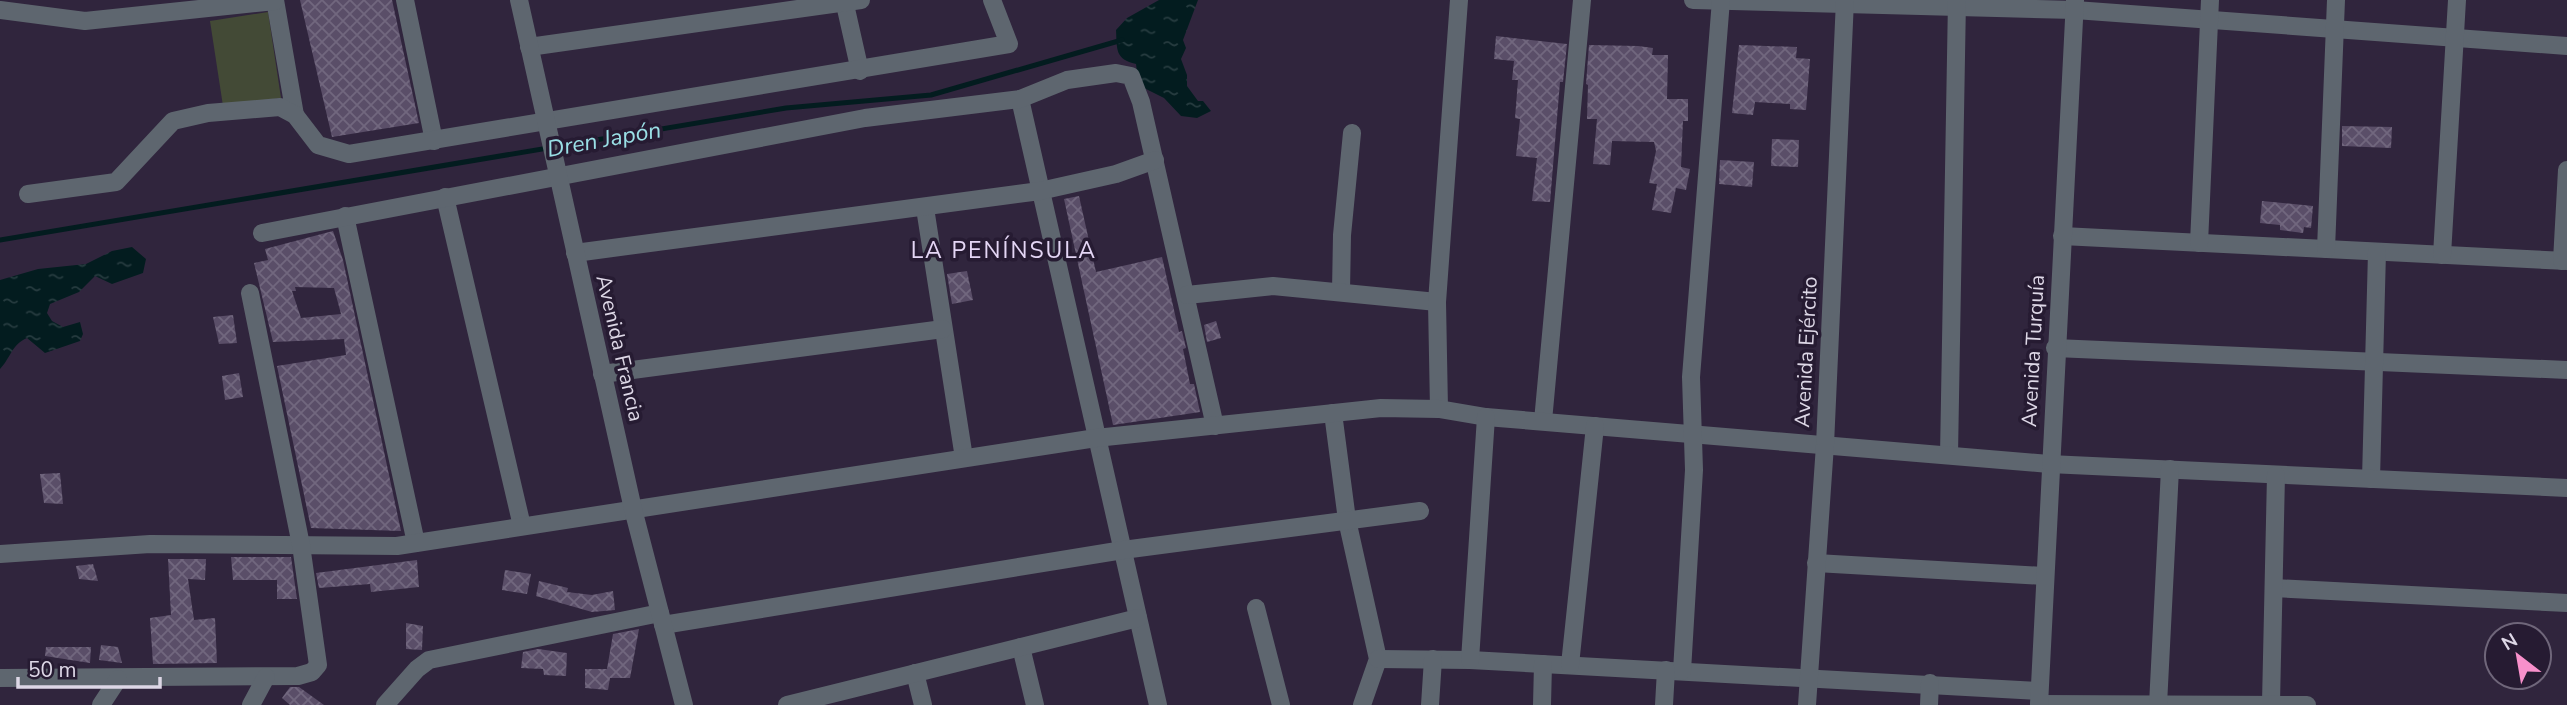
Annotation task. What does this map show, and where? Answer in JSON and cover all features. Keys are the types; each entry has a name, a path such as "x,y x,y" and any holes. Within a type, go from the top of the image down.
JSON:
{"street":[{"path":"405,0 434,141"},
{"name":"Avenida Francia","path":"519,0 633,509 684,705"},
{"path":"28,194 116,182 162,129 187,116 280,107 295,115 318,145 349,154 860,71 1009,44 992,0"},
{"path":"1439,409 1437,302 1459,0"},
{"path":"1544,421 1582,0"},
{"path":"1693,0 2075,5 2209,20 2567,46"},
{"path":"1664,705 1674,670 1695,433 1691,377 1721,0"},
{"path":"2199,243 2210,0"},
{"path":"2326,249 2336,0"},
{"path":"2442,255 2457,0"},
{"path":"0,10 85,22 275,1 295,115"},
{"path":"529,47 850,1 860,71"},
{"name":"Avenida Ejército","path":"1807,705 1825,444 1845,2"},
{"path":"1949,455 1957,4"},
{"name":"Avenida Turquía","path":"2039,700 2049,464 2075,5"},
{"path":"262,233 445,197 557,170 865,118 1020,99 1067,80 1116,73 1130,76 1142,102 1214,426"},
{"path":"1020,99 1158,705"},
{"path":"1341,291 1342,235 1352,133"},
{"path":"575,253 1040,191 1116,174 1155,160"},
{"path":"2062,236 2565,261 2567,170"},
{"path":"445,197 522,526"},
{"path":"925,208 964,458"},
{"path":"345,216 416,543"},
{"path":"2371,479 2377,252"},
{"path":"1187,295 1273,286 1437,302"},
{"path":"0,678 298,676 312,671 318,665 301,545 250,293"},
{"path":"603,374 943,329"},
{"path":"2056,348 2567,370"},
{"path":"0,554 150,544 397,546 1096,438 1381,408 1439,409 1486,417 2049,464 2567,488"},
{"path":"1333,413 1347,520 1378,659 1362,705"},
{"path":"1470,660 1486,417"},
{"path":"1570,665 1595,426"},
{"path":"2158,704 2170,469"},
{"path":"2271,703 2276,475"},
{"path":"385,705 417,669 429,660 661,619 1123,550 1420,512"},
{"path":"1816,563 2044,576"},
{"path":"2274,588 2567,603"},
{"path":"1255,608 1281,705"},
{"path":"797,704 1138,618"},
{"path":"1021,647 1035,705"},
{"path":"1378,659 1470,660 1930,683 2039,700 2307,705"},
{"path":"1430,705 1433,659"},
{"path":"1542,705 1543,664"},
{"path":"915,673 923,705"},
{"path":"251,705 266,677"},
{"path":"101,705 118,679"},
{"path":"1929,705 1930,683"}],"shaded area":[{"path":"268,12 281,98 223,106 210,21"}],"water":[{"path":"1159,0 1198,0 1183,40 1186,48 1181,59 1187,75 1187,86 1198,101 1203,101 1211,111 1197,118 1181,116 1164,98 1144,88 1138,80 1136,64 1118,53 1116,30 1127,18"},
{"path":"132,247 146,259 143,273 112,284 95,276 79,292 50,304 47,313 52,321 63,327 80,322 83,334 80,341 45,353 27,338 15,348 0,369 0,280 38,269 86,264 112,251"}],"building":[{"path":"300,0 392,0 419,123 332,137"},
{"path":"1496,36 1567,44 1563,82 1560,82 1550,202 1532,201 1537,158 1516,156 1520,119 1515,118 1518,80 1512,80 1514,61 1494,59"},
{"path":"1589,45 1638,46 1653,48 1652,55 1668,55 1667,99 1688,99 1688,121 1683,121 1681,167 1690,169 1686,190 1676,188 1671,213 1652,210 1657,184 1649,183 1656,151 1654,142 1612,141 1610,165 1593,164 1597,119 1587,119"},
{"path":"1739,45 1797,47 1796,58 1810,59 1806,110 1790,109 1790,104 1755,102 1753,115 1732,113"},
{"path":"2342,126 2392,127 2391,148 2342,146"},
{"path":"1772,139 1799,140 1798,167 1771,166"},
{"path":"1720,160 1754,162 1752,187 1719,184"},
{"path":"1079,196 1096,272 1162,257 1179,332 1182,331 1186,348 1183,349 1190,384 1194,384 1200,412 1113,425 1064,199"},
{"path":"2262,201 2313,206 2311,228 2304,227 2303,233 2280,230 2280,225 2260,223"},
{"path":"333,231 343,260 401,531 311,528 277,366 346,355 344,339 273,342 254,263 268,260 265,249","holes":["295,287 334,288 341,314 301,318 292,291 296,291"]},
{"path":"967,271 973,300 952,304 947,274"},
{"path":"233,315 237,343 219,344 213,317"},
{"path":"1216,321 1221,338 1207,342 1204,325"},
{"path":"239,373 243,397 225,400 222,376"},
{"path":"60,473 63,504 44,503 40,474"},
{"path":"231,557 291,557 297,599 277,599 277,580 233,580"},
{"path":"168,559 206,559 205,580 188,579 194,620 215,618 217,663 153,664 150,618 171,615"},
{"path":"417,560 419,587 371,592 370,584 319,588 316,573"},
{"path":"93,564 98,581 79,579 76,566"},
{"path":"505,570 531,574 527,594 502,590"},
{"path":"539,581 568,588 567,592 592,595 613,591 615,610 592,612 536,596"},
{"path":"406,623 423,626 422,650 406,649"},
{"path":"639,629 630,678 610,678 608,690 585,688 585,669 607,669 613,634"},
{"path":"101,645 118,647 122,663 99,660"},
{"path":"46,647 91,647 90,663 45,656"},
{"path":"538,649 567,653 566,676 544,675 543,669 521,668 523,652"},
{"path":"290,687 299,687 324,705 290,705 282,698"}],"waterway":[{"name":"Dren Japón","path":"0,240 786,108 931,95 1122,40"}],"district":[{"name":"LA PENÍNSULA","path":"1004,250"}]}
